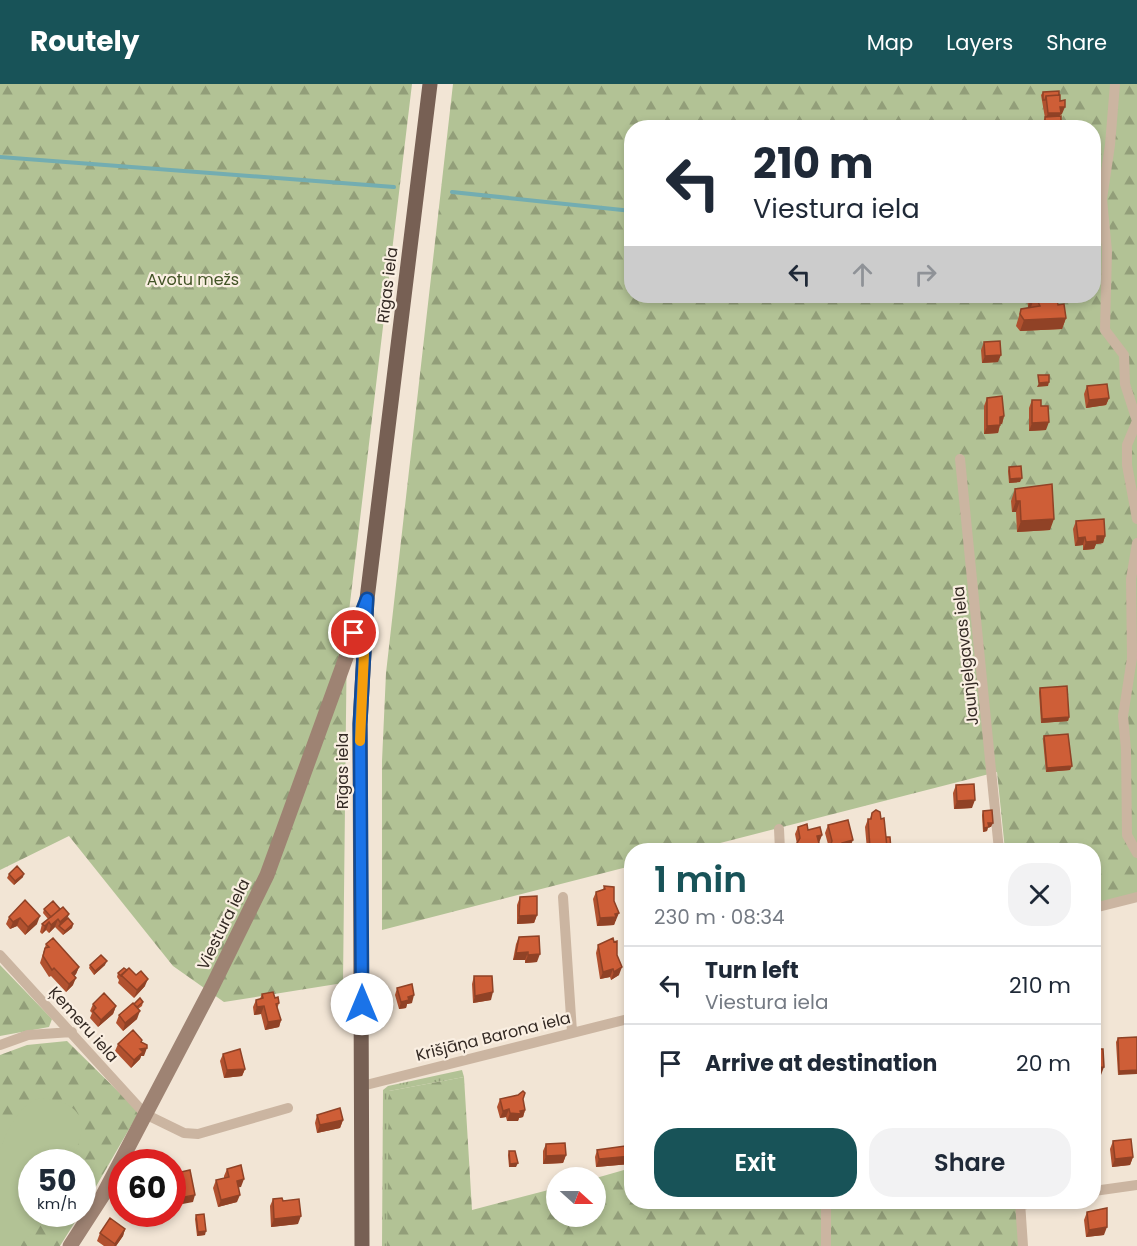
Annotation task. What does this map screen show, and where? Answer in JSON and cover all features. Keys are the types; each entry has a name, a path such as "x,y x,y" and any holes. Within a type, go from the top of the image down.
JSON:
{"main road":[{"name":"Rīgas iela","path":"362,1246 360,724 367,599 430,84"}],"street":[{"path":"1115,84 1102,199 1107,251 1105,330 1124,355 1125,384 1137,422 1127,445 1127,465 1137,519"},
{"name":"Jaunjelgavas iela","path":"960,459 998,843"},
{"path":"1137,543 1131,579 1132,658 1123,716 1126,749 1127,836 1137,853"},
{"name":"Viestura iela","path":"70,1246 103,1195 267,875 367,599"},
{"path":"779,830 780,843"},
{"path":"563,897 572,1032"},
{"path":"1101,906 1137,897"},
{"name":"Ķemeru iela","path":"0,955 145,1114"},
{"name":"Krišjāņa Barona iela","path":"362,1086 624,1020"},
{"path":"0,1046 28,1035 72,1032"},
{"path":"145,1114 183,1133 198,1134 288,1108"},
{"path":"1101,1190 1137,1185"},
{"path":"826,1209 826,1246"},
{"path":"1020,1209 1023,1246"}],"green space":[{"name":"Avotu mežs","path":"0,84 412,84 347,628 343,983 224,1002 173,966 69,836 0,870"},
{"path":"453,84 1137,84 1137,896 1101,904 1101,843 1004,843 997,772 720,843 624,843 624,868 382,930 382,761 386,673"},
{"path":"0,965 52,1019 49,1027 0,1036"},
{"path":"67,1041 139,1112 118,1149 108,1149 108,1166 96,1186 96,1149 18,1149 18,1227 72,1227 60,1246 0,1246 0,1055 27,1045"},
{"path":"462,1070 464,1077 389,1091 389,1228 387,1246 382,1246 383,1090 388,1086"},
{"path":"464,1077 472,1210 546,1191 546,1227 606,1227 606,1175 624,1170 624,1209 1020,1209 1023,1246 387,1246 389,1091"},
{"path":"42,1098 57,1101 76,1111 82,1128 80,1138 76,1149 18,1149 18,1227 36,1227 22,1241 0,1245 0,1150 15,1118 34,1100"}],"building":[{"path":"1059,91 1059,95 1046,96 1043,100 1043,92"},
{"path":"1060,95 1060,101 1065,100 1065,107 1060,107 1061,113 1048,113 1046,96"},
{"path":"1061,116 1061,120 1045,120 1045,117"},
{"path":"1038,303 1064,304 1066,318 1024,320 1020,314 1021,309 1040,306"},
{"path":"1000,341 1001,355 985,356 984,342"},
{"path":"1038,375 1049,375 1049,382 1039,383"},
{"path":"1107,384 1109,398 1089,400 1087,386"},
{"path":"1002,396 1004,416 1000,417 1000,425 987,426 987,398"},
{"path":"1032,400 1041,400 1041,406 1048,406 1049,422 1032,423"},
{"path":"1021,466 1022,478 1010,479 1009,467"},
{"path":"1052,484 1054,519 1021,521 1020,501 1016,501 1015,489"},
{"path":"1104,519 1105,536 1097,536 1097,541 1086,542 1085,537 1078,538 1076,521"},
{"path":"1067,686 1069,717 1042,719 1040,688"},
{"path":"1068,734 1072,766 1047,768 1044,736"},
{"path":"974,784 975,800 957,801 956,785"},
{"path":"876,810 880,812 881,819 884,818 887,843 870,843 868,819 871,819 872,813"},
{"path":"992,810 993,823 988,823 989,827 984,828 983,811"},
{"path":"848,820 853,840 831,843 828,825"},
{"path":"807,824 808,830 820,827 822,835 817,836 819,843 797,843 800,838 798,827"},
{"path":"886,837 890,837 890,843 887,843"},
{"path":"17,866 24,874 15,881 9,874"},
{"path":"604,886 614,887 614,901 619,913 615,914 616,917 600,918 596,892 605,889"},
{"path":"537,896 537,915 519,916 520,897"},
{"path":"25,900 40,916 28,927 20,918 13,922 9,917"},
{"path":"53,901 60,909 51,917 44,909"},
{"path":"63,907 69,914 60,922 58,919 51,925 49,922 45,926 42,924"},
{"path":"68,918 73,924 65,931 59,926"},
{"path":"539,936 540,954 516,953 519,937"},
{"path":"53,938 79,967 72,973 76,978 69,984 54,968 52,970 43,956 45,948 49,947 46,944"},
{"path":"613,938 614,942 617,941 617,955 622,967 614,972 613,969 603,972 598,945"},
{"path":"101,955 107,961 95,971 90,965"},
{"path":"124,968 127,970 121,976 118,973"},
{"path":"129,968 136,975 141,971 148,979 137,990 121,975"},
{"path":"474,976 492,976 493,992 475,996"},
{"path":"412,984 414,995 408,997 409,1000 401,1002 397,988"},
{"path":"273,992 275,998 278,997 279,1003 276,1004 281,1020 268,1022 264,1006 257,1007 256,1000 263,998 262,994"},
{"path":"104,993 116,1006 101,1020 93,1011 96,1008 93,1004"},
{"path":"140,998 143,1002 137,1007 134,1004"},
{"path":"133,1003 140,1011 125,1023 119,1015"},
{"path":"133,1030 142,1040 141,1042 147,1045 147,1048 140,1049 143,1052 134,1060 118,1044"},
{"path":"1137,1037 1137,1070 1119,1071 1118,1038"},
{"path":"240,1049 245,1069 227,1070 223,1054"},
{"path":"1101,1049 1103,1049 1104,1067 1101,1067"},
{"path":"523,1091 525,1110 520,1111 521,1114 510,1113 509,1109 503,1111 500,1099 518,1095"},
{"path":"340,1108 343,1120 320,1125 317,1115"},
{"path":"1131,1139 1133,1157 1115,1159 1113,1141"},
{"path":"565,1143 566,1155 546,1156 546,1144"},
{"path":"624,1146 624,1157 599,1159 597,1150"},
{"path":"509,1151 515,1151 518,1163 510,1164"},
{"path":"241,1165 244,1179 237,1181 240,1195 221,1200 216,1180 229,1177 227,1169"},
{"path":"190,1170 195,1195 186,1197 186,1171"},
{"path":"282,1198 283,1201 299,1199 301,1216 274,1219 273,1199"},
{"path":"1107,1208 1107,1227 1089,1230 1087,1212"},
{"path":"204,1214 206,1231 198,1232 196,1215"},
{"path":"108,1221 108,1227 125,1229 115,1244 100,1233"}],"waterway":[{"path":"0,157 394,187"},
{"path":"452,192 624,210"}],"slow traffic":[{"path":"360,741 364,653"}],"route":[{"path":"354,633 367,599 360,724 362,1004"}]}
